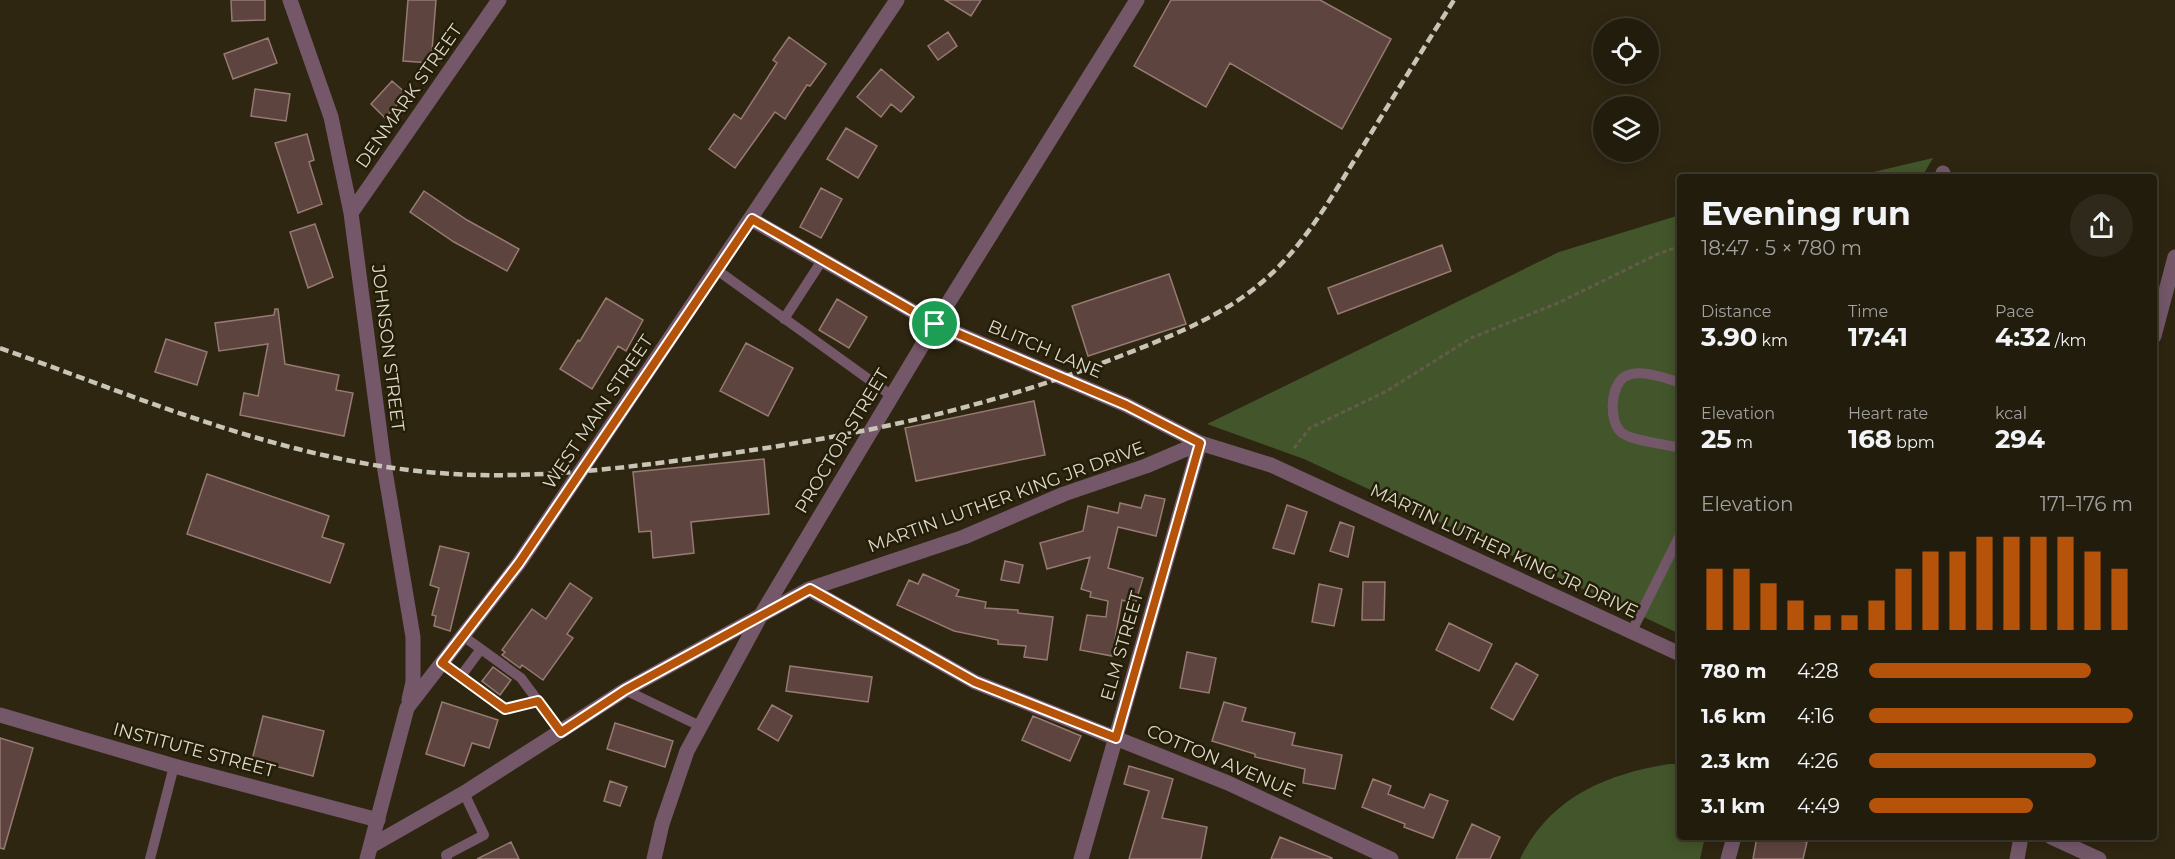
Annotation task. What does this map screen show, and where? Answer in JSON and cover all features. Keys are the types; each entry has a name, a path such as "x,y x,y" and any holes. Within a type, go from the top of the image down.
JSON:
{"street":[{"name":"JOHNSON STREET","path":"290,0 331,117 351,213 384,465 413,637 413,682 407,708"},
{"name":"DENMARK STREET","path":"351,213 499,0"},
{"name":"WEST MAIN STREET","path":"369,853 407,708 519,563 897,0"},
{"name":"PROCTOR STREET","path":"654,859 662,824 687,752 761,615 935,324 1137,0"},
{"name":"BLITCH LANE","path":"752,219 935,324 1126,405 1200,443"},
{"path":"2157,325 2175,257"},
{"name":"MARTIN LUTHER KING JR DRIVE","path":"369,853 625,690 810,589 964,537 1064,494 1146,466 1200,443 1270,465 1677,653"},
{"name":"ELM STREET","path":"1081,859 1200,443"},
{"name":"COTTON AVENUE","path":"810,589 975,682 1228,783 1391,859"},
{"name":"INSTITUTE STREET","path":"0,715 174,766 378,820"},
{"path":"1728,859 1733,840"},
{"path":"2017,859 2020,840"},
{"path":"2057,840 2099,859"}],"lane":[{"path":"784,318 822,259"},
{"path":"717,270 892,396"},
{"path":"1677,381 1639,373 1625,376 1617,386 1611,414 1615,425 1624,434 1677,447"},
{"path":"1632,631 1677,541"},
{"path":"463,636 521,678 561,732"},
{"path":"461,676 481,649"},
{"path":"442,663 505,709 538,701"},
{"path":"625,690 700,726"},
{"path":"150,859 174,766"},
{"path":"444,858 484,835 464,793"}],"path":[{"path":"1294,448 1310,428 1387,391 1471,338 1558,303 1658,254 1677,247"}],"green space":[{"path":"1933,158 1924,174 1865,174"},
{"path":"1677,216 1677,633 1304,459 1207,424 1559,252"},
{"path":"1677,764 1677,840 1704,840 1700,859 1520,859 1532,838 1563,805 1602,782 1646,768"}],"building":[{"path":"231,0 265,0 265,20 232,21"},
{"path":"408,0 436,0 431,63 403,61"},
{"path":"945,0 981,0 971,16"},
{"path":"1171,0 1320,0 1391,39 1342,129 1230,63 1206,107 1134,66"},
{"path":"948,32 957,46 938,60 928,46"},
{"path":"789,37 826,64 810,86 807,85 785,119 775,112 735,168 709,149 734,114 741,119 777,63 773,60"},
{"path":"268,38 277,63 233,79 224,54"},
{"path":"881,69 914,97 901,112 891,104 881,117 857,97"},
{"path":"392,81 407,94 385,118 371,104"},
{"path":"255,89 290,94 286,121 251,116"},
{"path":"846,128 877,146 858,178 827,159"},
{"path":"307,134 314,160 309,162 322,204 298,213 275,143"},
{"path":"821,188 842,199 821,238 800,227"},
{"path":"424,191 467,220 519,249 507,271 454,242 410,212"},
{"path":"315,224 333,277 308,288 290,232"},
{"path":"1442,245 1451,271 1338,314 1328,288"},
{"path":"1169,274 1186,324 1088,356 1072,306"},
{"path":"606,298 643,320 626,351 618,346 592,389 560,369"},
{"path":"837,299 867,317 849,348 819,330"},
{"path":"275,309 278,309 285,364 339,375 336,390 353,393 344,436 240,415 244,393 258,396 268,344 219,351 215,323 274,315"},
{"path":"166,339 207,352 197,385 155,372"},
{"path":"746,343 793,368 768,416 720,391"},
{"path":"1034,401 1045,455 916,481 905,428"},
{"path":"764,459 769,514 691,522 694,553 653,558 651,531 639,532 633,472"},
{"path":"207,474 329,516 322,537 344,544 330,583 187,534"},
{"path":"1145,495 1165,499 1156,536 1118,527 1108,568 1143,578 1135,604 1122,600 1112,656 1080,650 1087,615 1106,617 1108,601 1090,597 1091,592 1081,589 1090,557 1047,569 1040,543 1083,531 1088,506 1118,513 1120,503 1141,508"},
{"path":"1287,505 1307,512 1294,554 1273,548"},
{"path":"1340,522 1354,527 1348,557 1330,551"},
{"path":"440,546 469,553 450,631 434,626 436,616 432,615 439,588 430,585"},
{"path":"1005,561 1023,565 1019,583 1001,580"},
{"path":"923,574 959,590 956,596 986,602 985,608 1018,610 1018,613 1053,617 1047,660 1024,657 1026,646 998,644 998,640 954,631 897,605 909,580 918,584"},
{"path":"1363,582 1385,582 1384,620 1362,620"},
{"path":"570,583 592,598 567,634 573,638 543,680 522,665 520,668 502,655 505,652 502,650 532,609 546,619"},
{"path":"1319,584 1342,589 1334,626 1312,622"},
{"path":"1449,623 1492,644 1479,671 1436,650"},
{"path":"1187,652 1216,658 1209,693 1180,688"},
{"path":"1516,663 1538,675 1513,720 1491,708"},
{"path":"790,666 872,677 868,702 786,691"},
{"path":"493,667 511,680 500,695 482,681"},
{"path":"442,702 498,720 489,748 472,743 464,766 426,754"},
{"path":"1224,702 1246,708 1242,721 1295,733 1292,745 1342,755 1335,789 1303,783 1305,769 1255,757 1255,754 1212,741"},
{"path":"772,705 792,716 778,741 758,729"},
{"path":"263,716 324,731 313,776 252,760"},
{"path":"1033,716 1081,736 1070,761 1022,740"},
{"path":"615,723 673,741 665,767 607,749"},
{"path":"0,738 33,748 4,849 0,848"},
{"path":"1129,766 1173,779 1162,818 1207,827 1201,859 1129,859 1149,791 1124,784"},
{"path":"1373,779 1391,786 1388,794 1424,808 1430,794 1448,801 1433,838 1362,807"},
{"path":"610,781 627,787 620,806 604,801"},
{"path":"1472,824 1500,837 1490,859 1456,859"},
{"path":"1280,837 1332,858 1332,859 1271,859"},
{"path":"1756,840 1807,842 1803,859 1753,859"},
{"path":"511,842 519,859 477,859"}],"railway":[{"path":"0,348 161,407 270,442 326,456 439,473 539,474 638,466 759,449 917,419 1020,391 1162,340 1236,302 1253,289 1295,249 1317,219 1454,0"}],"route":[{"path":"752,219 935,324 1126,405 1200,443 1116,738 975,682 810,589 625,690 561,732 538,701 505,709 442,663 519,563 752,219"}]}
